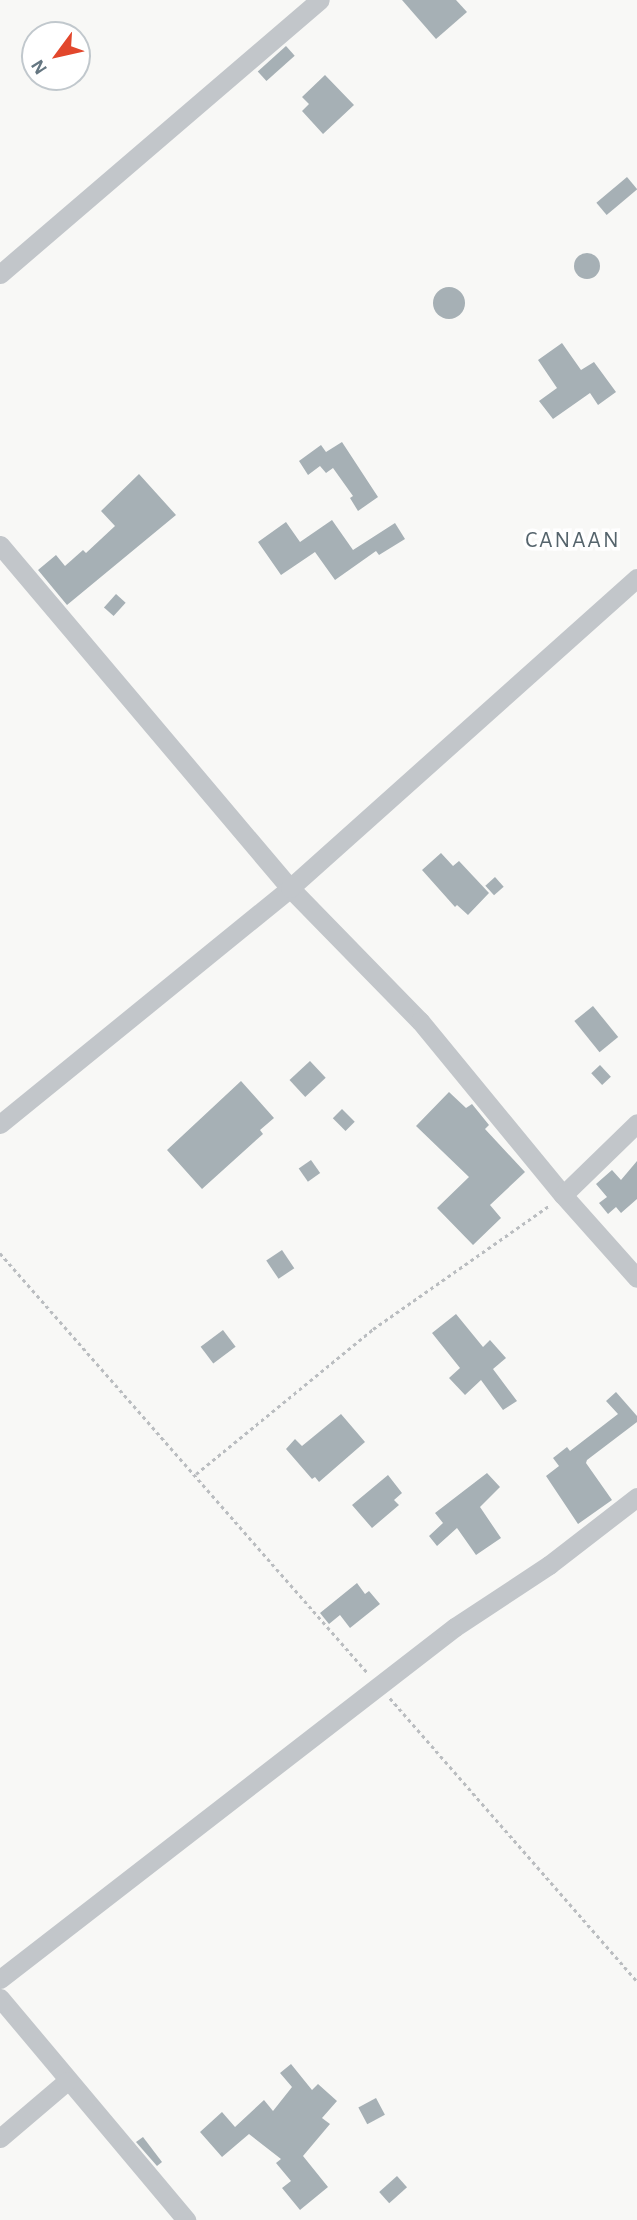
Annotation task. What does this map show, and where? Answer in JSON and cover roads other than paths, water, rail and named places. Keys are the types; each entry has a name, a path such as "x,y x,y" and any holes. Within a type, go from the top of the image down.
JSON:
{"street":[{"path":"0,274 320,0"},
{"path":"0,545 290,888 420,1021 563,1195 637,1278"},
{"path":"0,1124 290,888 637,578"},
{"path":"563,1195 637,1123"},
{"path":"0,1979 455,1627 549,1565 637,1497"},
{"path":"0,1998 186,2220"},
{"path":"0,2138 67,2081"}],"district":[{"name":"CANAAN","path":"573,541"}]}
